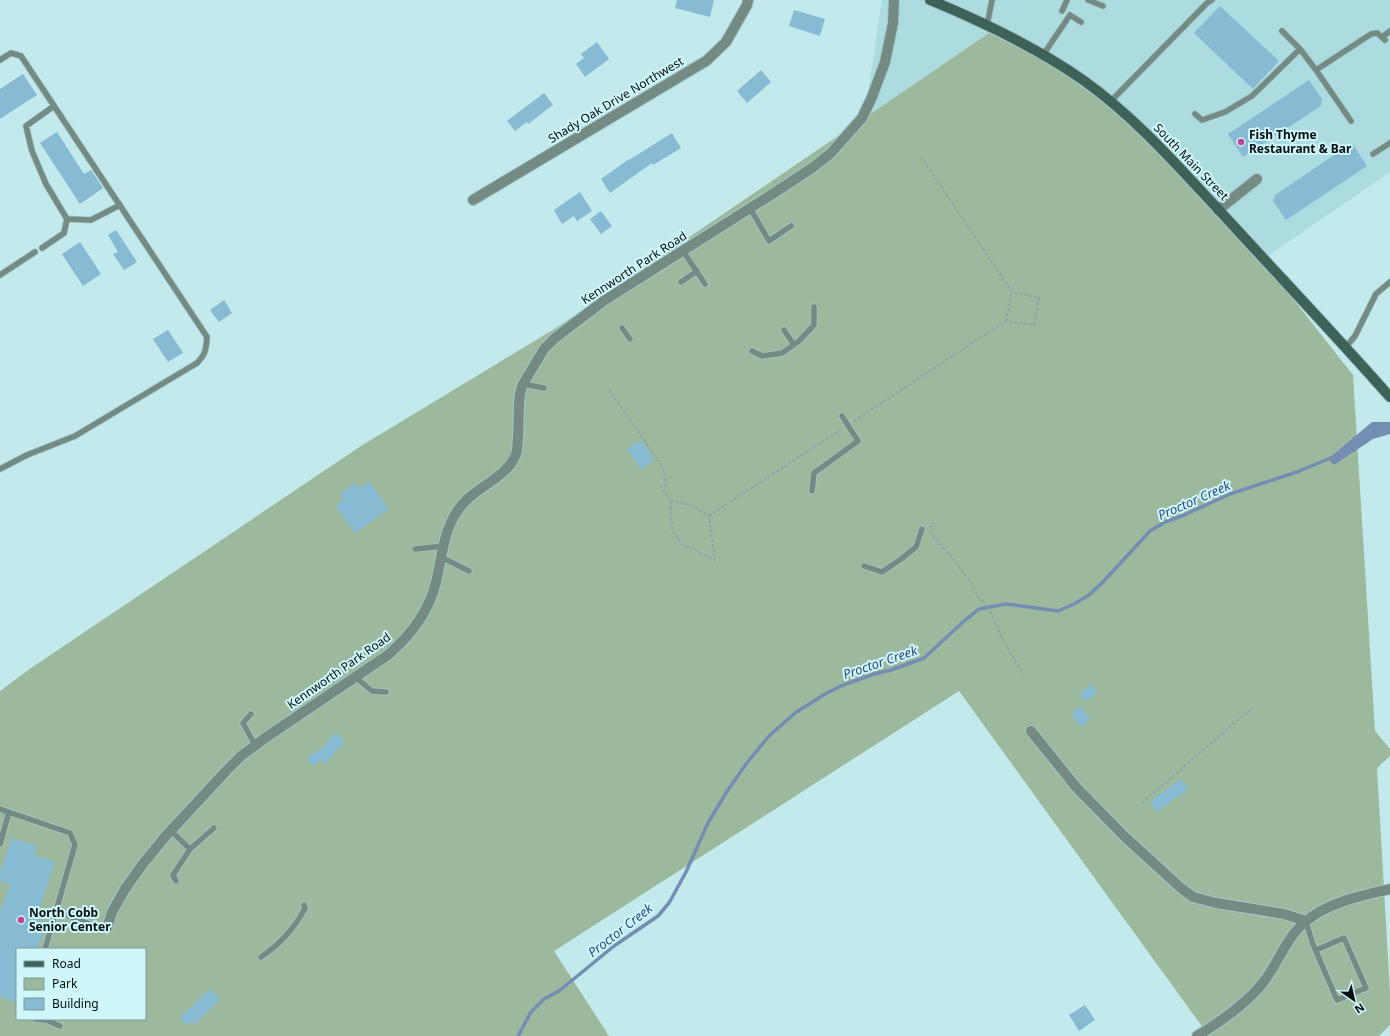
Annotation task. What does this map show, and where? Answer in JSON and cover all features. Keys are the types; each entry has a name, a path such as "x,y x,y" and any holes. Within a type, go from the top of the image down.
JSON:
{"main road":[{"name":"South Main Street","path":"930,0 970,16 1043,56 1084,81 1132,120 1174,161 1346,347 1390,397"}],"street":[{"name":"Shady Oak Drive Northwest","path":"473,200 706,62 726,42 747,5 748,0"},
{"name":"Kennworth Park Road","path":"107,928 112,912 125,889 142,865 227,770 255,745 388,655 403,642 415,628 431,598 436,583 443,546 452,519 465,500 499,476 510,466 516,453 520,393 523,384 544,349 555,338 604,300 812,168 825,158 847,136 862,118 872,97 885,62 893,23 894,0"},
{"path":"1218,210 1257,178"},
{"path":"1031,731 1076,787 1120,832 1181,888 1193,896 1216,903 1284,914 1306,921"},
{"path":"1197,1036 1212,1027 1244,1003 1265,981 1294,933 1306,921 1326,908 1355,897 1390,889"}],"lane":[{"path":"987,25 992,0"},
{"path":"1062,11 1067,0"},
{"path":"1088,0 1103,6"},
{"path":"1110,102 1207,3 1212,0"},
{"path":"1043,56 1070,15 1081,22"},
{"path":"1282,30 1300,49 1316,70 1351,121"},
{"path":"1316,70 1370,34 1377,33 1384,38 1390,31"},
{"path":"1195,114 1202,120 1225,112 1252,96 1300,49"},
{"path":"0,60 11,53 21,56 207,337 204,357 196,363 75,436 27,455 0,468"},
{"path":"42,248 64,233 67,220 46,184 32,151 26,126 54,106"},
{"path":"1373,154 1390,142"},
{"path":"67,220 92,220 120,205"},
{"path":"750,208 769,241 791,226"},
{"path":"683,251 705,284"},
{"path":"0,275 35,252"},
{"path":"681,282 697,271"},
{"path":"1346,347 1356,336 1376,294 1390,282"},
{"path":"752,351 762,356 782,353 799,341 814,325 814,307"},
{"path":"622,328 630,339"},
{"path":"784,330 794,344"},
{"path":"523,384 544,388"},
{"path":"812,491 814,473 858,441 842,416"},
{"path":"864,566 882,572 916,547 922,529"},
{"path":"415,550 443,546"},
{"path":"441,557 469,571"},
{"path":"355,677 372,691 386,692"},
{"path":"251,714 243,723 255,745"},
{"path":"0,809 70,833 76,845 44,948"},
{"path":"0,844 9,812"},
{"path":"176,881 173,875 190,849 214,828"},
{"path":"171,831 190,849"},
{"path":"261,957 275,948 298,922 305,908 304,905"},
{"path":"56,911 92,925"},
{"path":"1306,921 1316,950 1337,1000 1366,988 1344,938 1316,950"},
{"path":"46,1020 60,1026"}],"path":[{"path":"709,516 1006,321 1034,325 1039,298 1012,292 921,157"},
{"path":"1006,321 1012,292"},
{"path":"609,390 663,467 666,484 661,487 671,501 672,529 682,544 715,560 709,516"},
{"path":"671,501 690,505 709,516"},
{"path":"936,523 927,528 972,584 974,592 991,613 1001,636 1023,674"},
{"path":"1142,803 1252,708"}],"shaded area":[{"path":"882,0 1390,0 1390,172 1262,260 989,33 864,118"},
{"path":"1372,422 1390,422 1390,434 1373,439 1334,465 1328,459"}],"green space":[{"path":"989,33 1086,80 1241,233 1353,375 1375,731 1390,749 1390,756 1377,768 1390,993 1390,1025 1379,1036 1209,1036 959,691 554,951 609,1036 0,1036 0,691 31,668 361,446 556,328"}],"building":[{"path":"677,0 714,0 710,17 675,8"},
{"path":"1220,6 1279,61 1253,89 1194,33"},
{"path":"794,10 825,19 820,36 789,26"},
{"path":"597,42 609,59 585,77 576,64 584,58 581,54"},
{"path":"761,70 771,82 747,103 737,91"},
{"path":"23,74 37,95 0,119 0,89"},
{"path":"1309,80 1322,99 1321,106 1243,157 1228,134"},
{"path":"544,93 553,105 528,124 527,122 515,131 507,121"},
{"path":"57,132 84,174 91,170 103,188 80,204 40,143"},
{"path":"672,133 681,148 653,165 652,163 610,193 601,179 629,159"},
{"path":"1352,143 1367,166 1286,220 1273,201 1275,195"},
{"path":"580,192 592,211 577,221 574,216 562,224 554,210"},
{"path":"601,211 612,226 601,234 590,219"},
{"path":"116,230 137,262 124,270 113,254 118,252 108,235"},
{"path":"80,242 101,274 83,286 62,254"},
{"path":"224,300 232,313 219,322 210,310"},
{"path":"168,330 183,353 168,362 153,339"},
{"path":"641,440 654,460 641,469 627,449"},
{"path":"369,481 389,509 355,533 335,506 344,500 340,494 356,483 360,488"},
{"path":"1091,684 1097,692 1086,702 1079,694"},
{"path":"1080,706 1090,719 1081,727 1071,714"},
{"path":"337,733 345,744 333,752 335,754 324,764 321,760 312,766 307,758 321,749 328,743 326,741"},
{"path":"1181,779 1188,789 1157,812 1150,802"},
{"name":"North Cobb Senior Center","path":"12,838 37,846 34,855 55,862 36,918 46,922 37,948 16,948 16,1002 0,997 0,913 10,884 0,881 0,872"},
{"path":"210,989 220,999 195,1024 192,1021 187,1025 180,1018"},
{"path":"1085,1005 1095,1020 1079,1031 1069,1015"}],"waterway":[{"name":"Proctor Creek","path":"518,1036 531,1012 544,999 559,991 614,946 658,916 669,903 686,872 708,823 726,793 746,764 769,736 795,713 841,686 924,658 979,609 1006,604 1058,611 1074,604 1089,595 1150,531 1165,522 1182,516 1230,494 1297,472 1333,457"}],"place":[{"name":"Fish Thyme Restaurant & Bar","path":"1241,142"},
{"name":"North Cobb Senior Center","path":"21,920"}]}
